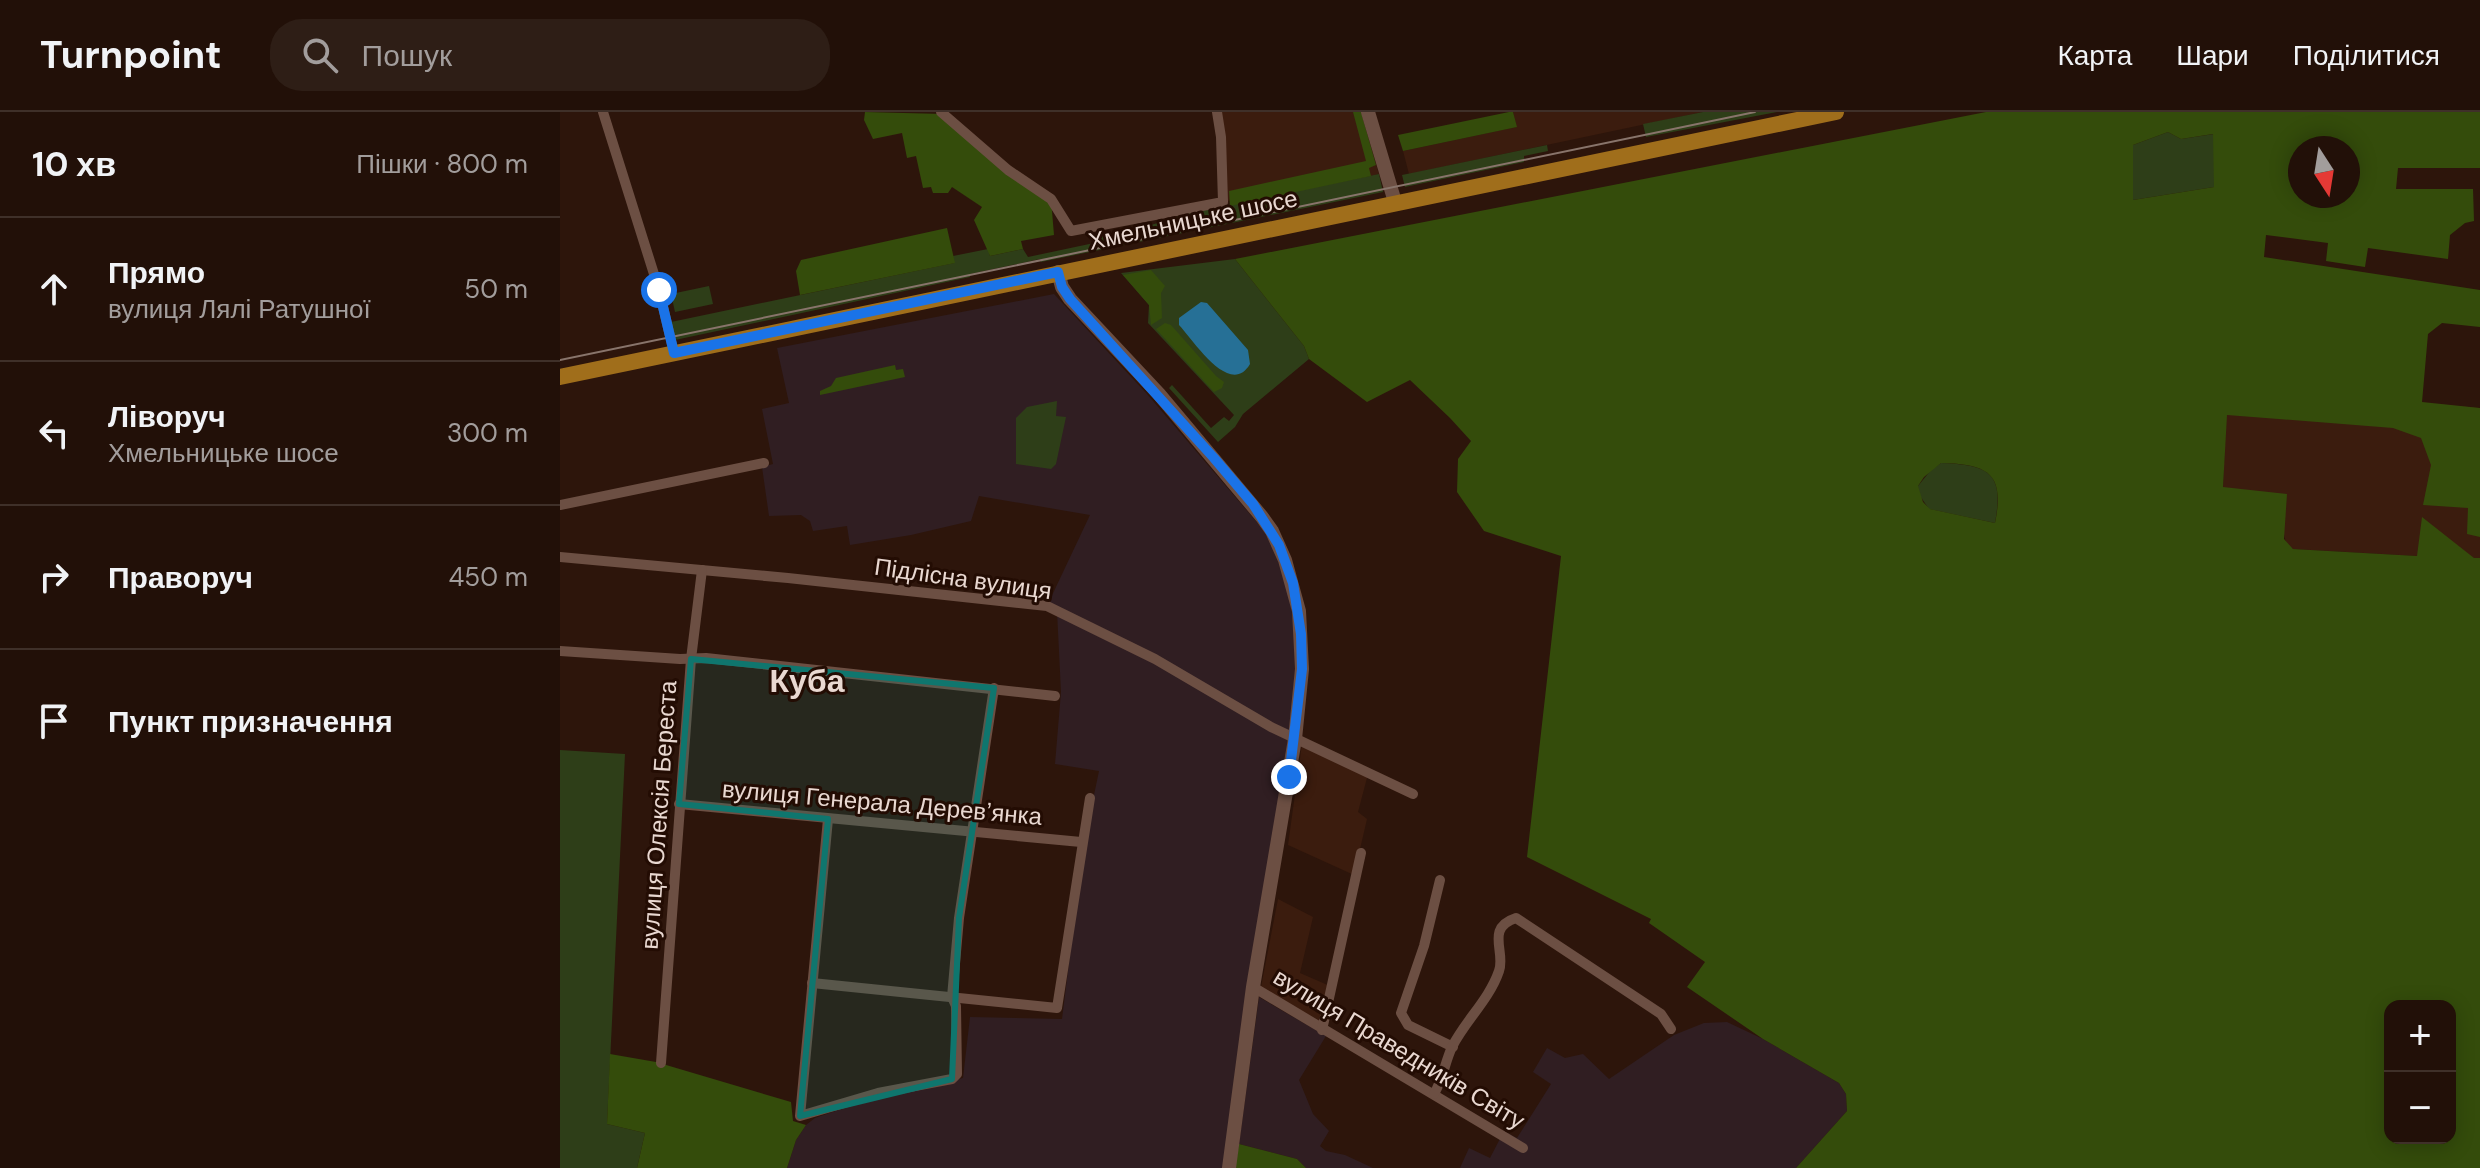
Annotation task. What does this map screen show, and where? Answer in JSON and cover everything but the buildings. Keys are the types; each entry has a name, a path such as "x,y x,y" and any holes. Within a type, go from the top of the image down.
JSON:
{"main road":[{"path":"1368,112 1395,202"},
{"name":"Хмельницьке шосе","path":"560,377 1836,112"},
{"name":"вулиця Праведників Світу","path":"1058,272 1062,287 1070,299 1253,504 1276,538 1293,583 1299,611 1302,669 1295,739 1253,987 1229,1168"}],"street":[{"path":"603,112 659,290 674,353"},
{"path":"941,112 1008,170 1051,199 1071,231 1223,202 1217,112"},
{"path":"560,505 764,463"},
{"name":"Підлісна вулиця","path":"560,557 1047,606 1155,659 1271,727 1413,794"},
{"name":"вулиця Олексія Береста","path":"661,1063 691,659 702,570"},
{"path":"560,651 706,658 1055,696"},
{"path":"828,819 800,1116 878,1093 952,1079 957,1074 956,1006 952,997 959,918 994,688"},
{"path":"812,983 1057,1008 1090,798"},
{"name":"вулиця Генерала Деревʼянка","path":"679,804 1081,842"},
{"path":"1322,1030 1361,853"},
{"path":"1440,880 1428,918 1424,946 1401,1013 1408,1025 1453,1047"},
{"path":"1434,1094 1453,1047 1501,968 1497,940 1501,930 1505,923 1516,918 1661,1014 1671,1029"},
{"name":"вулиця Праведників Світу","path":"1253,987 1523,1148"}],"highlighted area":[{"path":"691,659 994,688 959,918 952,1079 800,1116 828,819 679,804"}],"shaded area":[{"path":"1217,112 1361,112 1379,174 1371,176 1362,172 1223,202"},
{"path":"1513,112 1703,112 1409,174 1403,151 1516,127"},
{"path":"1054,294 1147,394 1267,534 1281,562 1297,634 1293,712 1223,1168 787,1168 796,1140 815,1118 864,1101 963,1078 970,1017 1062,1019 1084,843 1099,771 1055,764 1061,692 1057,611 1047,606 1090,515 979,496 971,521 850,545 847,526 813,531 810,521 801,515 769,516 762,467 773,464 762,409 789,403 777,348"},
{"path":"2378,399 2480,408 2480,566 2417,556 2293,549 2286,543 2284,534 2223,488 2226,415"},
{"path":"1302,744 1368,774 1358,812 1367,819 1354,875 1288,845"},
{"path":"1278,899 1313,917 1300,973 1330,986 1320,1021 1261,987"},
{"path":"1259,997 1326,1036 1299,1080 1313,1114 1329,1131 1320,1146 1373,1168 1306,1168 1297,1159 1239,1144"},
{"path":"1727,1022 1839,1083 1846,1094 1847,1111 1796,1168 1460,1168 1469,1148 1490,1158 1504,1131 1517,1138 1551,1084 1533,1072 1547,1048 1565,1058 1583,1054 1609,1079 1674,1035 1704,1023"}],"green space":[{"path":"865,112 943,114 1051,199 1054,235 1021,241 1023,249 990,256 974,220 982,207 952,187 948,193 933,193 931,187 923,188 916,156 907,158 902,133 873,139 864,120"},
{"path":"1353,112 1361,112 1376,165 1369,168 1371,176 1230,206 1229,191 1366,161"},
{"path":"1513,112 1517,127 1403,151 1398,135"},
{"path":"1703,112 1777,112 1646,137 1643,124"},
{"path":"1986,112 2480,112 2480,168 2398,168 2396,189 2473,189 2474,221 2465,223 2450,235 2448,259 2368,248 2365,267 2326,261 2328,243 2266,235 2264,257 2480,290 2480,327 2442,323 2428,334 2422,402 2480,408 2480,537 2467,534 2468,508 2423,505 2431,465 2421,438 2393,428 2227,415 2223,487 2287,494 2284,539 2293,549 2417,556 2422,517 2474,558 2480,558 2480,1168 1796,1168 1847,1111 1846,1094 1839,1083 1763,1039 1687,987 1705,962 1649,923 1651,919 1527,857 1561,556 1484,531 1457,492 1458,459 1471,441 1410,380 1367,402 1309,359 1304,346 1235,259","holes":["2168,132 2181,139 2213,134 2214,187 2133,200 2133,145","1941,463 1971,466 1990,475 1998,493 1995,523 1930,509 1923,502 1918,486"]},
{"path":"2168,132 2181,139 2214,134 2214,187 2133,200 2133,145"},
{"path":"1547,145 1548,151 1524,156 1524,162 1405,187 1402,175"},
{"path":"1379,174 1383,192 1041,262 1040,259 970,274 970,277 675,340 671,322 954,263 953,256 988,249 990,256 1023,249 1028,257 1094,243 1093,237 1148,226 1189,213"},
{"path":"947,228 955,263 800,295 796,271 801,260"},
{"path":"1235,259 1304,346 1309,359 1243,414 1235,427 1218,442 1169,388 1172,385 1211,428 1224,417 1229,421 1234,415 1148,323 1149,305 1121,273"},
{"path":"1151,270 1165,286 1161,293 1162,318 1151,325 1149,305 1123,275"},
{"path":"709,286 713,304 675,312 671,294"},
{"path":"1165,323 1171,325 1224,382 1222,388 1214,392 1156,329"},
{"path":"895,365 896,370 903,369 905,377 820,395 820,391 831,386 836,378"},
{"path":"1057,401 1056,416 1066,417 1056,464 1051,469 1016,464 1016,418 1027,407"},
{"path":"1941,463 1971,466 1990,475 1997,493 1995,523 1929,509 1918,493 1918,486"},
{"path":"560,750 625,754 607,1124 645,1133 637,1168 560,1168"},
{"path":"610,1054 656,1062 791,1102 793,1121 806,1125 796,1140 787,1168 637,1168 645,1133 607,1124"},
{"path":"1239,1144 1297,1159 1306,1168 1235,1168"}],"water":[{"path":"1201,302 1207,303 1248,350 1250,364 1242,373 1223,371 1179,325 1179,318"}],"tram line":[{"path":"560,360 1755,112"}],"district":[{"name":"Куба","path":"807,681"}],"route":[{"path":"659,290 674,353 1058,272 1062,287 1070,299 1214,458 1253,504 1279,545 1293,583 1301,634 1302,669 1289,777"}]}
